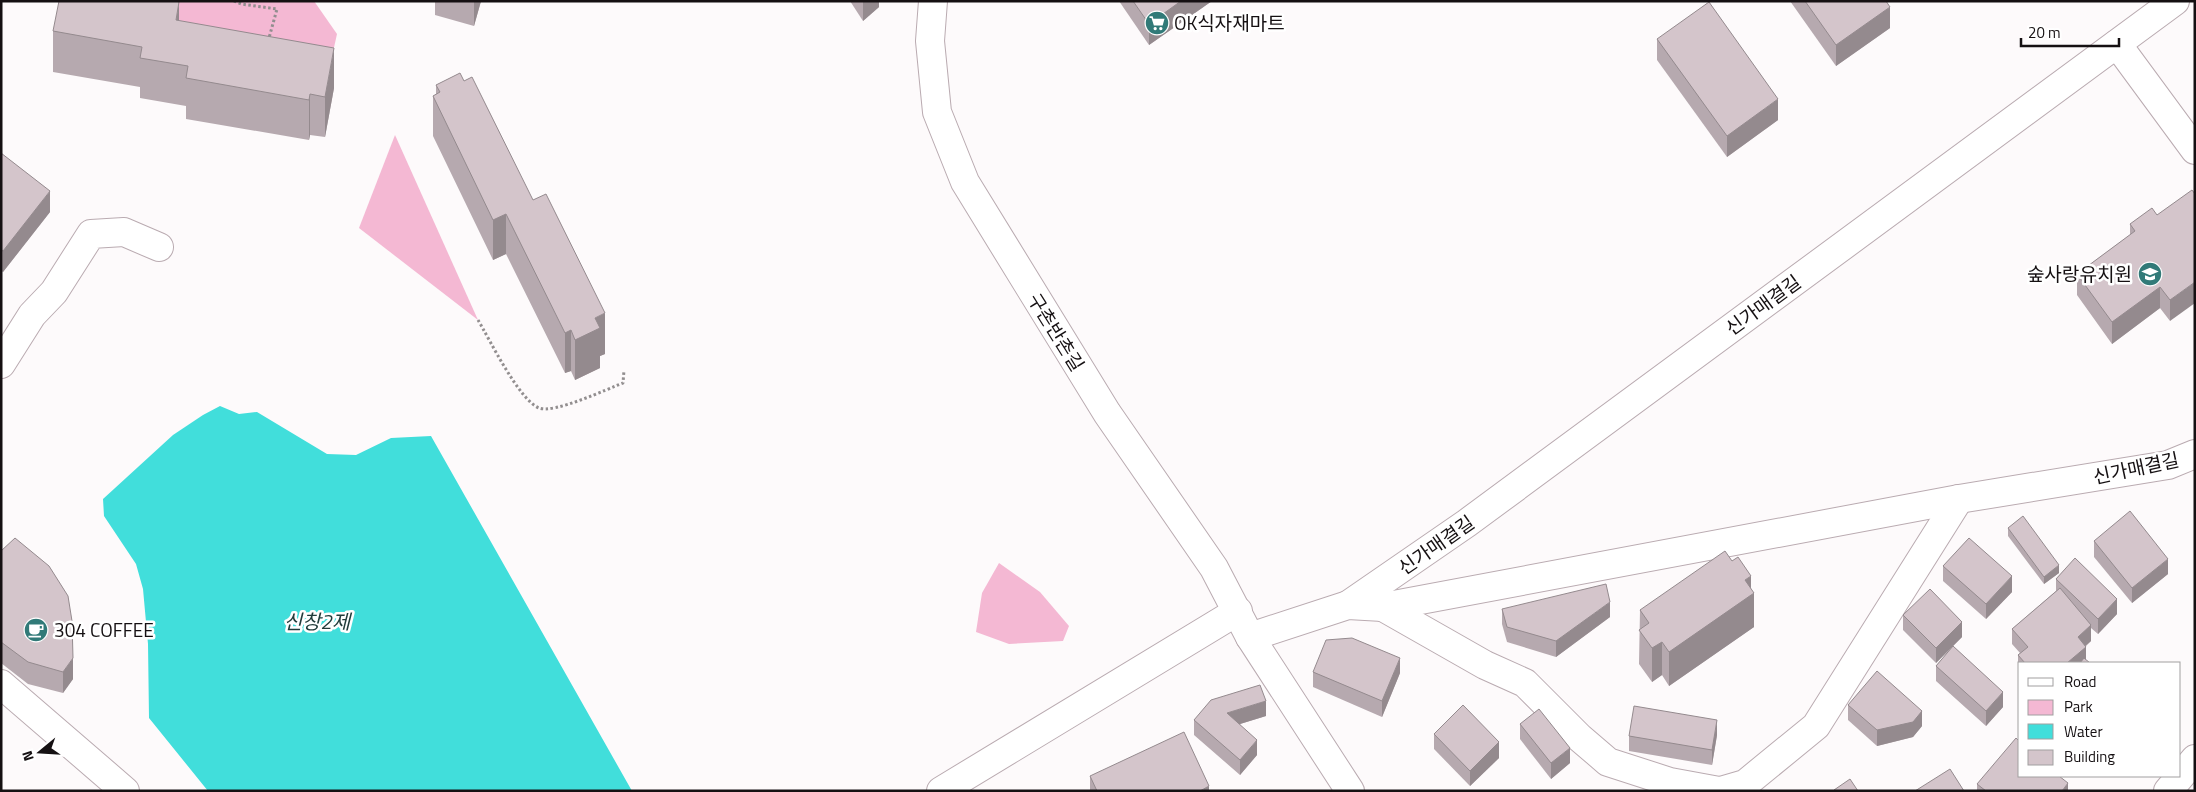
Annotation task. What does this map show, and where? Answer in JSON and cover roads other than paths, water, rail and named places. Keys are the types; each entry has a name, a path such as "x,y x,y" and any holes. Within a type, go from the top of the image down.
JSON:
{"street":[{"name":"구촌반촌길","path":"933,1 930,41 937,112 965,182 1107,413 1214,568 1250,637"},
{"name":"신가매결길","path":"1250,637 1348,605 1475,517 2174,1"},
{"path":"2116,44 2195,150"},
{"path":"3,357 32,315 54,292 91,234 124,232 159,247"},
{"name":"신가매결길","path":"1348,605 1383,607 1959,499 2168,465 2195,454"},
{"name":"신가매결길","path":"1383,607 1485,665 1525,683 1580,738 1608,762 1670,782 1720,791 1745,784 1816,726 1959,499"},
{"path":"941,791 1238,611"},
{"path":"1250,637 1350,791"},
{"path":"1,684 124,791"},
{"path":"2181,776 2195,759"},
{"path":"2168,791 2180,777"}],"water":[{"name":"신창2제","path":"220,406 239,414 257,412 327,454 356,455 391,438 431,436 632,791 208,791 149,718 148,644 143,589 136,564 104,516 103,499 173,435"}],"place":[{"name":"OK식자재마트","path":"1157,23"},
{"name":"숲사랑유치원","path":"2150,274"},
{"name":"304 COFFEE","path":"36,630"}]}
